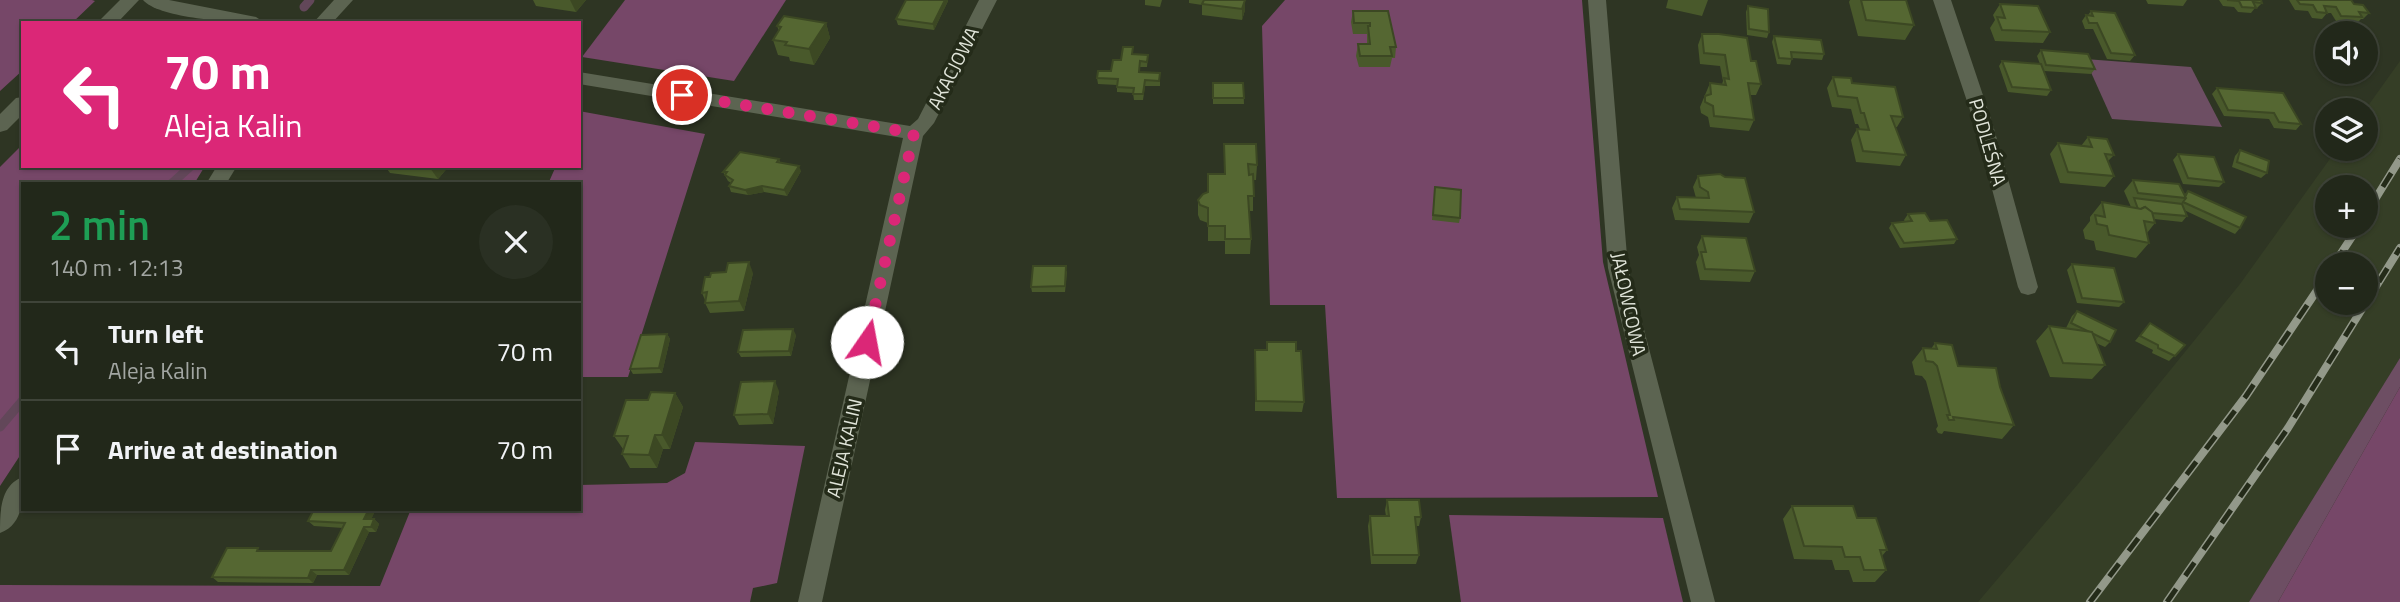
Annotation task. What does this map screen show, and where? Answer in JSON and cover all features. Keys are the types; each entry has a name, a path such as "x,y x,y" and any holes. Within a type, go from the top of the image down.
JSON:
{"street":[{"path":"108,21 130,0"},
{"path":"152,0 172,7 246,21"},
{"path":"324,21 344,0"},
{"name":"AKACJOWA","path":"914,133 925,123 988,0"},
{"name":"JAŁOWCOWA","path":"1597,0 1618,268 1703,602"},
{"name":"PODLEŚNA","path":"1942,0 1984,125 2028,286"},
{"path":"581,78 914,133"},
{"path":"0,125 21,105"},
{"name":"ALEJA KALIN","path":"810,602 914,133"},
{"path":"0,522 21,489"}],"shaded area":[{"path":"0,0 95,1 74,21 21,21 21,72 0,91"},
{"path":"625,0 786,0 734,81 582,57"},
{"path":"1285,0 1582,0 1603,262 1658,497 1337,498 1325,305 1270,305 1262,26"},
{"path":"2085,59 2191,67 2222,127 2112,119"},
{"path":"2400,61 2400,358 2249,602 1978,602 2078,484 2240,284 2315,180 2315,238 2378,238 2378,175 2318,175 2328,161 2378,161 2378,98 2374,98"},
{"path":"581,111 705,134 628,377 581,377 581,182 549,182 555,168 581,168"},
{"path":"21,146 21,168 204,168 195,182 21,182 21,454 0,486 0,167"},
{"path":"2400,358 2400,387 2278,602 2249,602"},
{"path":"2400,387 2400,602 2278,602"},
{"path":"695,442 805,446 777,583 753,588 750,602 0,602 0,585 380,586 410,511 581,511 581,485 667,483 685,473"},
{"path":"1449,515 1663,518 1683,602 1461,602"}],"building":[{"path":"906,0 945,0 933,24 896,19"},
{"path":"1204,0 1245,0 1242,9 1202,4"},
{"path":"1861,0 1906,0 1914,25 1866,20"},
{"path":"2227,0 2261,0 2262,3 2253,2 2256,8 2242,7 2239,1"},
{"path":"2297,0 2351,0 2354,4 2363,5 2369,13 2359,12 2362,17 2341,16 2336,7 2324,6 2327,13 2317,12 2313,5 2300,4"},
{"path":"2000,4 2038,6 2050,32 2002,30 1997,17 2005,18"},
{"path":"1748,6 1768,9 1769,32 1749,29"},
{"path":"1353,11 1388,11 1396,47 1390,47 1392,56 1360,56 1358,44 1370,44 1370,23 1354,23"},
{"path":"2091,11 2115,13 2135,55 2111,53 2097,23 2089,23 2086,15 2093,16"},
{"path":"784,16 826,23 809,49 785,45 787,42 773,40 781,27 777,26"},
{"path":"1702,34 1747,38 1751,61 1756,61 1761,84 1748,83 1754,120 1714,116 1713,106 1705,102 1705,96 1711,94 1710,83 1726,85 1724,78 1729,79 1725,55 1704,53"},
{"path":"1774,36 1821,40 1824,54 1791,52 1792,59 1779,58"},
{"path":"1123,47 1133,47 1132,54 1148,55 1147,62 1140,61 1139,72 1160,73 1159,81 1145,80 1143,94 1133,94 1134,88 1117,87 1118,79 1097,78 1098,71 1111,71 1113,60 1121,60"},
{"path":"2041,50 2088,54 2095,69 2046,65"},
{"path":"2002,61 2041,64 2051,90 2012,87"},
{"path":"1833,77 1851,78 1852,83 1895,87 1903,117 1891,116 1906,155 1863,151 1857,129 1869,130 1864,113 1861,113 1857,98 1838,96"},
{"path":"1213,83 1243,83 1244,98 1213,98"},
{"path":"2217,88 2283,93 2301,124 2279,122 2274,113 2228,110"},
{"path":"2088,137 2107,139 2114,155 2105,154 2114,176 2068,172 2058,143 2092,147"},
{"path":"1224,144 1256,144 1257,165 1248,164 1249,175 1253,174 1254,196 1248,196 1251,239 1225,239 1225,226 1208,226 1208,208 1200,205 1198,200 1208,192 1208,174 1225,174"},
{"path":"2240,150 2269,161 2267,173 2237,162"},
{"path":"740,152 779,159 777,162 799,166 784,190 762,186 745,190 729,186 733,180 725,175 727,172 723,172"},
{"path":"2178,154 2214,157 2224,182 2188,178"},
{"path":"1720,174 1725,177 1745,178 1754,212 1680,209 1677,197 1709,198 1708,192 1700,187 1698,176"},
{"path":"2133,180 2179,184 2186,198 2138,193"},
{"path":"1435,187 1461,190 1460,218 1433,215"},
{"path":"2188,191 2246,217 2240,228 2183,202"},
{"path":"2134,198 2182,204 2187,216 2152,213 2145,207 2138,209"},
{"path":"2102,202 2141,209 2145,207 2152,212 2155,223 2144,221 2149,243 2109,235 2107,226 2097,224 2095,215 2105,217"},
{"path":"1925,213 1930,221 1947,220 1957,239 1904,243 1892,223 1912,221 1908,214"},
{"path":"1702,236 1746,238 1755,271 1705,269 1701,252 1706,252"},
{"path":"749,262 739,301 705,303 707,292 702,293 705,277 710,277 711,273 726,272 728,263"},
{"path":"2072,264 2114,268 2124,302 2082,298"},
{"path":"1033,266 1066,266 1065,286 1031,287"},
{"path":"2077,311 2116,330 2110,342 2071,323"},
{"path":"2150,323 2185,345 2175,356 2140,336"},
{"path":"2049,326 2092,332 2105,365 2063,363"},
{"path":"793,329 789,351 738,352 743,330"},
{"path":"667,334 659,368 630,369 641,335"},
{"path":"1267,342 1296,342 1296,351 1301,351 1304,402 1256,401 1255,350 1267,350"},
{"path":"1935,343 1952,345 1958,366 1996,368 2014,425 1953,417 1954,420 1949,420 1937,366 1926,361 1923,348 1937,349"},
{"path":"775,381 768,414 734,415 741,382"},
{"path":"651,392 675,393 662,435 655,435 649,455 622,454 628,436 614,436 626,400 648,400"},
{"path":"1387,500 1419,500 1421,517 1415,517 1419,555 1373,555 1370,516 1389,516"},
{"path":"1792,506 1853,506 1857,518 1876,518 1887,550 1880,550 1886,570 1864,570 1860,557 1845,557 1842,547 1804,546"},
{"path":"313,511 368,511 364,519 374,519 371,527 364,527 344,570 311,570 308,578 212,577 227,548 258,548 257,551 331,551 345,523 308,521"}],"waterway":[{"path":"304,7 310,0"},
{"path":"173,182 189,168"},
{"path":"0,427 21,402"}],"railway":[{"path":"2378,195 2400,159"},
{"path":"2342,252 2351,238"},
{"path":"2167,602 2288,428 2400,248"},
{"path":"2090,602 2246,396 2315,293"}],"route":[{"path":"682,95 914,133 867,342"}]}
